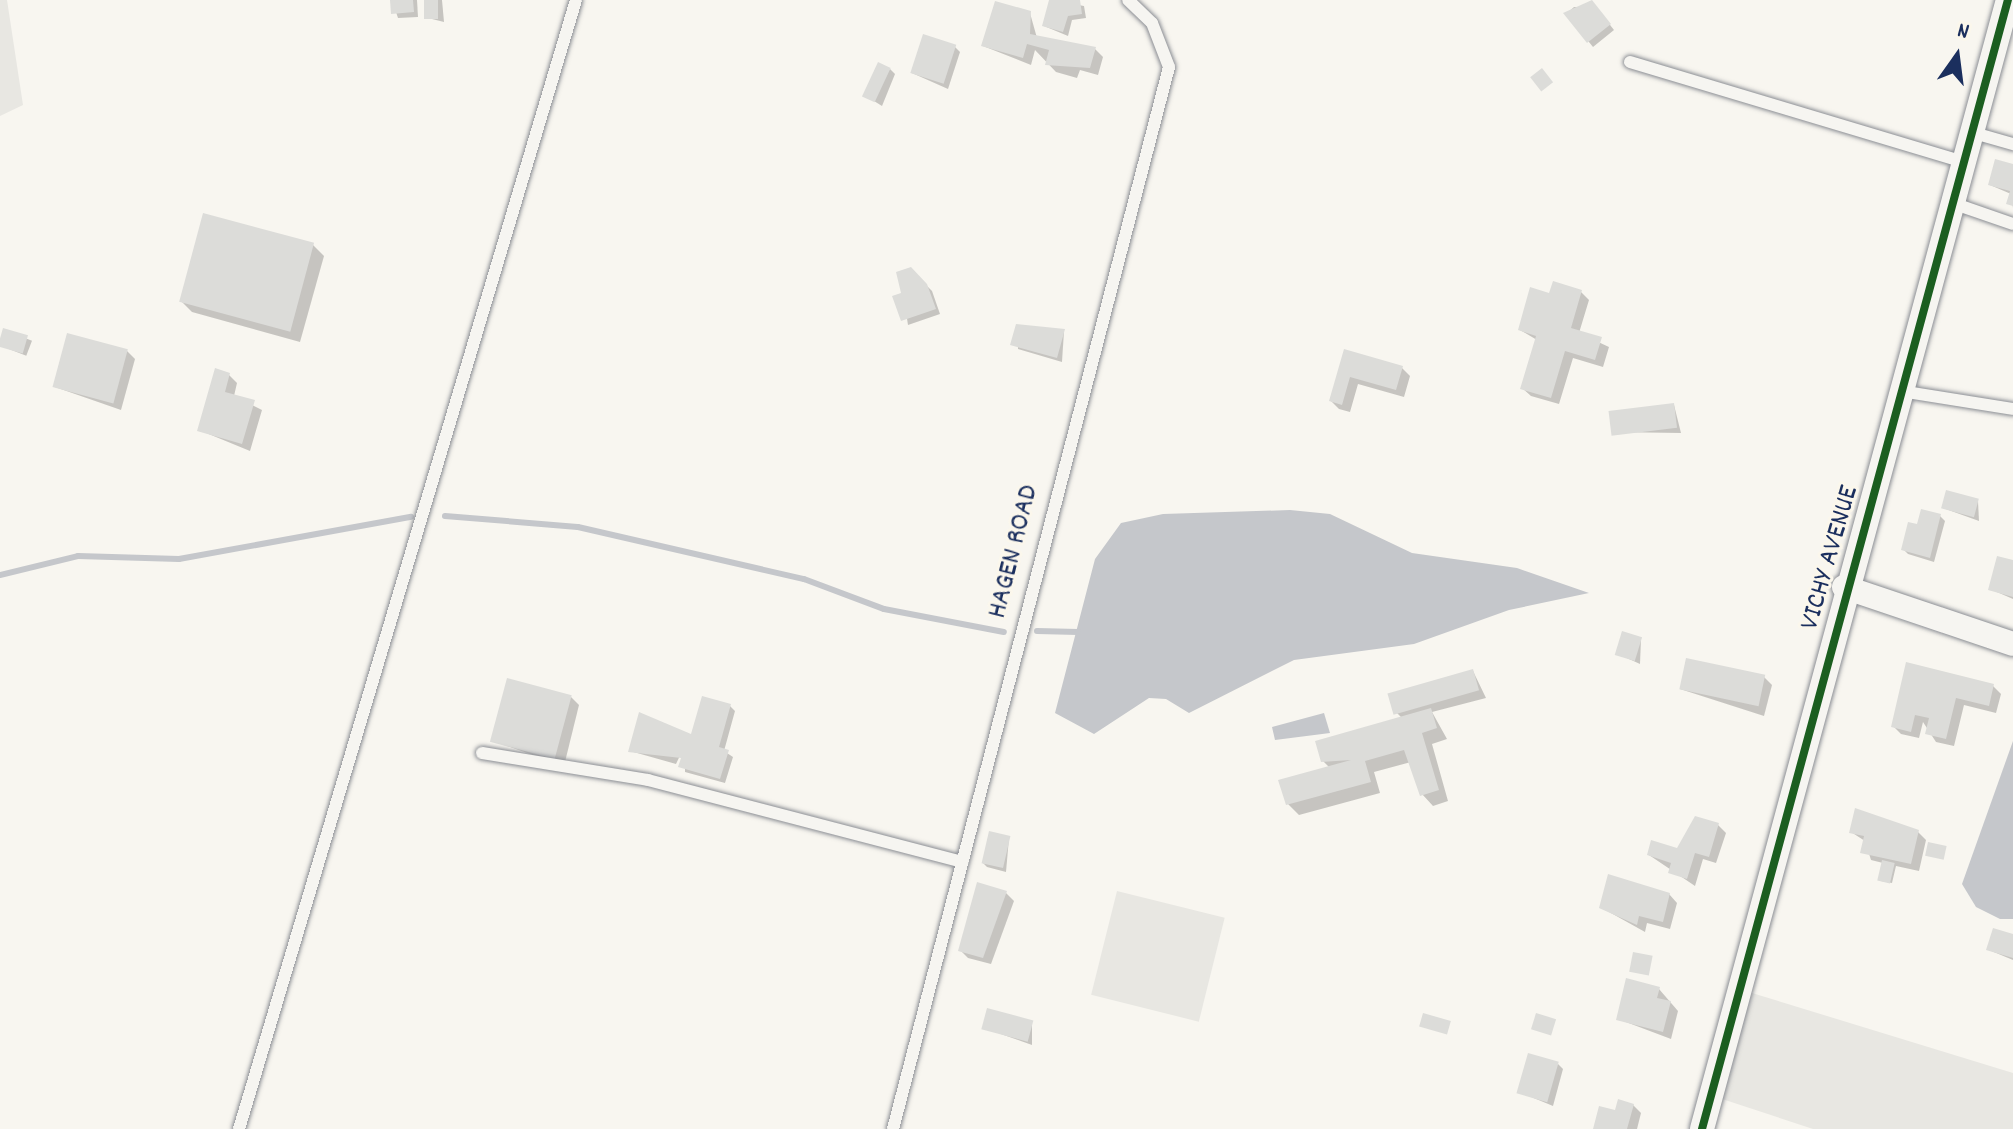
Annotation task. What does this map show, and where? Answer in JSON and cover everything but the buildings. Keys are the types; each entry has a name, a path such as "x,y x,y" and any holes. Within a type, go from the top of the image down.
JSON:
{"street":[{"name":"VICHY AVENUE","path":"1702,1129 1844,587 1907,392 2008,0"},
{"path":"1844,587 2013,644"}],"lane":[{"path":"239,1129 576,0"},
{"name":"HAGEN ROAD","path":"893,1129 1169,67 1152,23 1128,0"},
{"path":"1630,62 1966,163"},
{"path":"1974,133 2013,144"},
{"path":"1955,204 2013,224"},
{"path":"1907,392 2013,409"},
{"path":"482,753 648,780 962,862"}],"shaded area":[{"path":"0,0 7,0 23,105 0,116"},
{"path":"1290,510 1330,514 1412,553 1517,568 1589,593 1509,610 1414,644 1294,660 1189,713 1166,699 1149,698 1094,734 1055,713 1095,559 1121,523 1163,514"},
{"path":"1324,713 1330,733 1275,740 1272,727"},
{"path":"2013,741 2013,919 2000,919 1976,907 1962,884"},
{"path":"1117,891 1225,918 1199,1022 1091,995"},
{"path":"1752,993 2013,1073 2013,1129 1813,1129 1716,1097"}],"waterway":[{"path":"445,516 578,527 804,579 884,609 1004,632"},
{"path":"0,575 78,556 179,559 411,517"},
{"path":"1037,631 1078,632"}],"cycle path":[{"path":"1702,1129 2008,0"}]}
